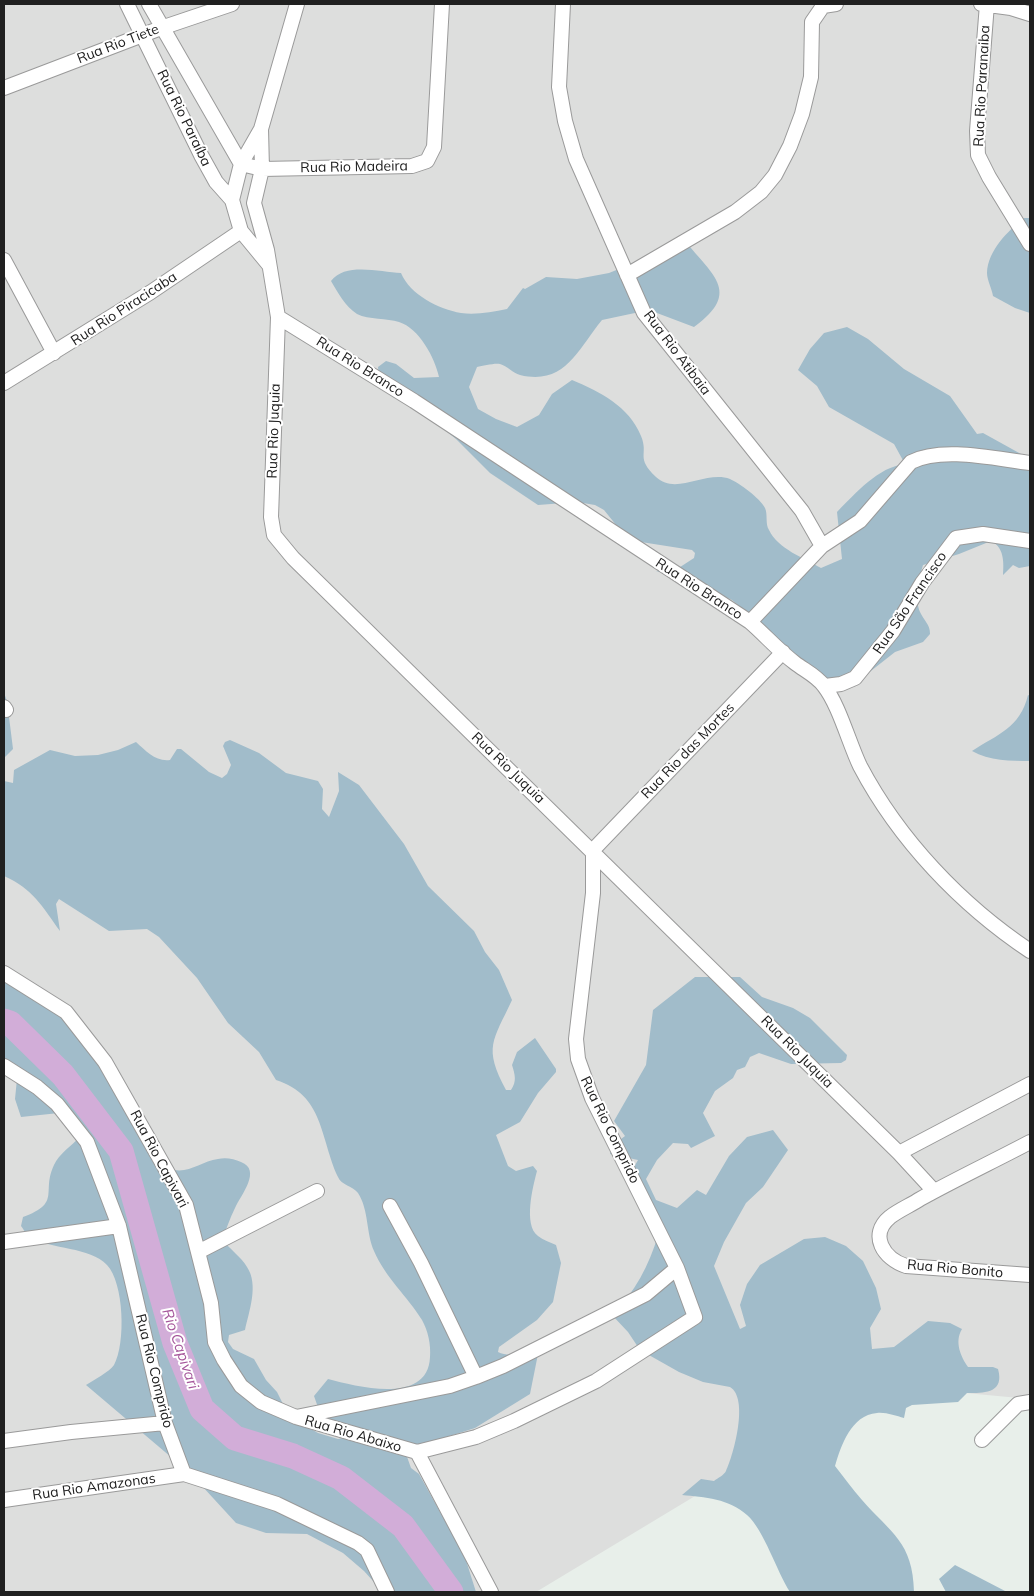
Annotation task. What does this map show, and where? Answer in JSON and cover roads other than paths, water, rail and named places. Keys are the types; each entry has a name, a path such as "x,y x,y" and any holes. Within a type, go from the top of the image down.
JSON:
{"street":[{"name":"Rua Rio Paraíba","path":"127,4 216,182 232,200 241,231"},
{"name":"Rua Rio Paraíba","path":"149,4 161,28 241,164"},
{"name":"Rua Rio Tiete","path":"4,88 161,28 232,4"},
{"path":"261,129 262,169 254,203 232,200 241,164 261,129 297,4"},
{"name":"Rua Rio Madeira","path":"241,164 262,169 412,166 426,161 434,147 442,4"},
{"name":"Rua Rio Atibaia","path":"564,4 559,87 565,121 576,159 644,313 802,511 822,546"},
{"path":"627,275 735,212 761,192 775,175 790,146 802,114 811,77 812,22 816,9 836,4"},
{"path":"981,4 1030,14"},
{"name":"Rua Rio Paranaiba","path":"987,4 977,132 978,154 989,177 1030,244"},
{"name":"Rua Rio Juquia","path":"254,203 262,231 278,317 271,528 274,535 293,558 593,850 899,1153 934,1191"},
{"name":"Rua Rio Juquia","path":"241,231 269,266"},
{"name":"Rua Rio Piracicaba","path":"4,382 151,292 241,231"},
{"path":"4,260 54,353"},
{"name":"Rua Rio Branco","path":"278,317 414,401 750,622 825,686 860,766 886,809 917,849 959,896 1001,932 1030,951"},
{"path":"750,622 822,546 860,521 911,462 921,458 955,454 1030,463"},
{"name":"Rua São Francisco","path":"825,686 841,684 855,678 893,631 922,583 956,538 983,534 1030,541"},
{"name":"Rua Rio das Mortes","path":"593,850 783,652"},
{"name":"Rua Rio Comprido","path":"593,850 593,893 576,1039 578,1059 592,1098 677,1268"},
{"name":"Rua Rio Capivari","path":"4,973 66,1012 105,1062 186,1205 211,1303 215,1342 224,1360 241,1386 261,1402 296,1417"},
{"name":"Rua Rio Comprido","path":"4,1066 37,1087 57,1104 86,1142 119,1226 165,1424 184,1474"},
{"path":"899,1153 1030,1084"},
{"name":"Rua Rio Bonito","path":"1030,1142 934,1191 890,1217 884,1224 881,1244 888,1258 906,1266 1030,1275"},
{"path":"198,1252 317,1191"},
{"path":"390,1206 421,1263 476,1377"},
{"path":"4,1242 119,1226"},
{"name":"Rua Rio Abaixo","path":"677,1268 695,1317 596,1381 522,1417 476,1437 417,1452 296,1417 450,1386 476,1377 502,1366 646,1294 677,1268"},
{"path":"982,1440 1018,1404 1030,1402"},
{"path":"4,1441 71,1432 165,1424"},
{"path":"417,1452 491,1592"},
{"path":"184,1474 277,1504 358,1543 367,1550 387,1592"},
{"name":"Rua Rio Amazonas","path":"4,1500 184,1474"}],"waterway":[{"name":"Rio Capivari","path":"4,1021 10,1023 63,1075 121,1151 175,1343 202,1409 235,1438 293,1456 341,1478 403,1526 451,1592"}]}
